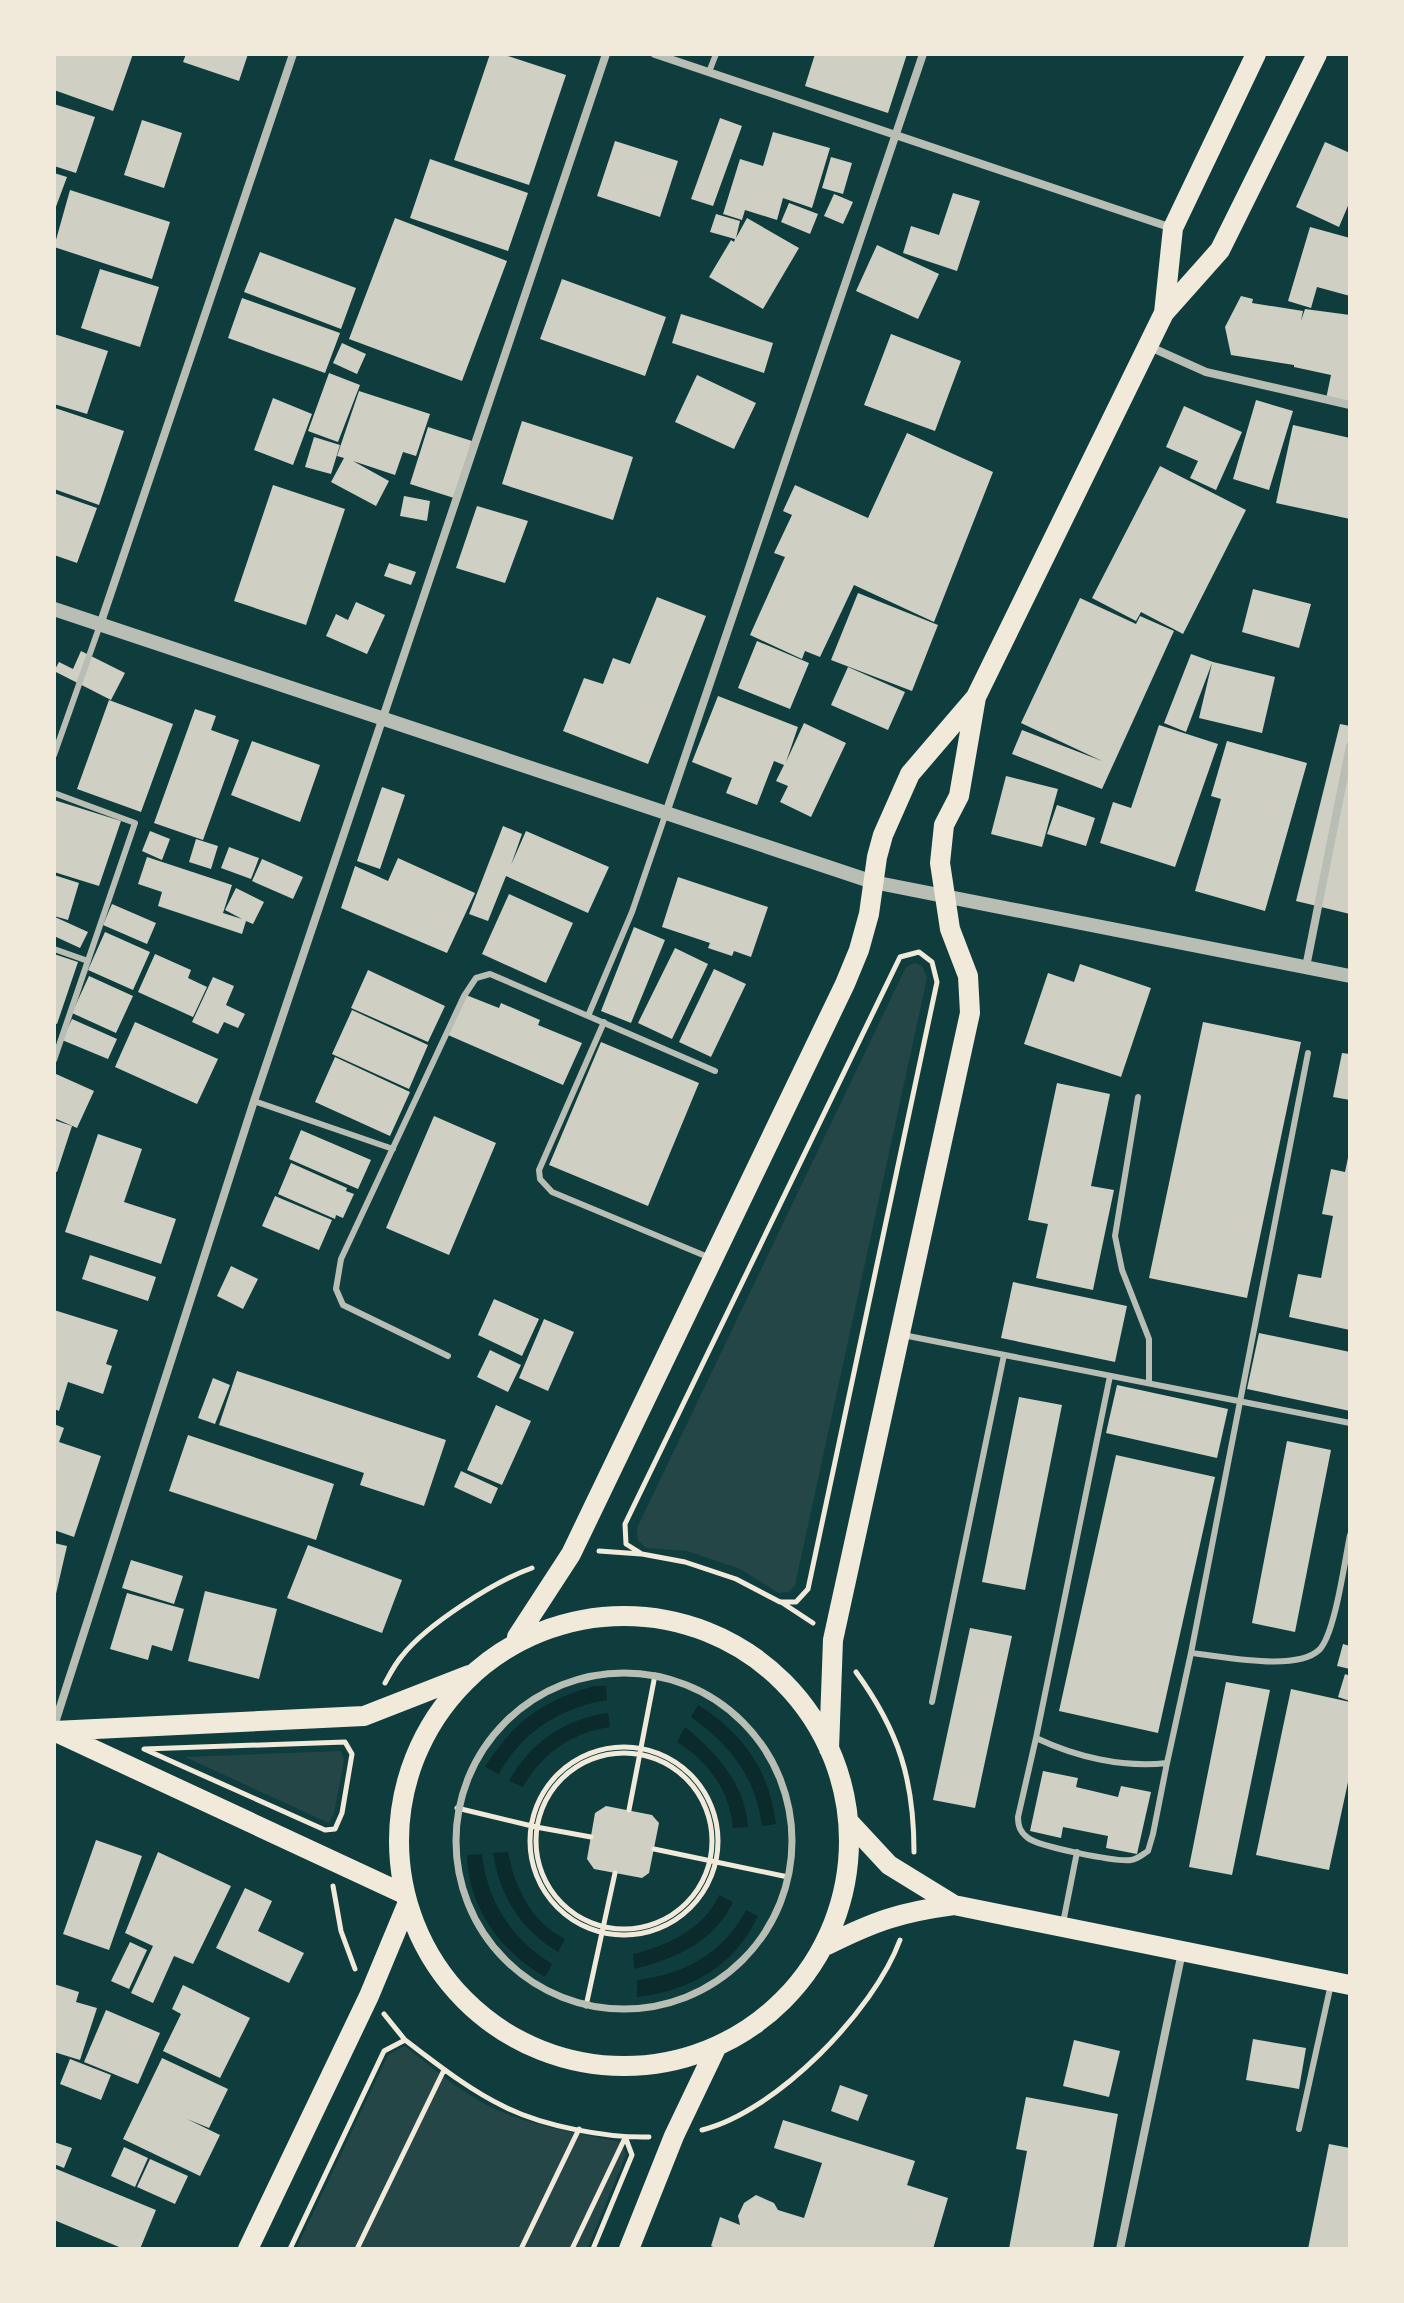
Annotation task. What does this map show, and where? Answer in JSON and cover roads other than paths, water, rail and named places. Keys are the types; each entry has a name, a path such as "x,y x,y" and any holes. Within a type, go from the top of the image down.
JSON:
{"main road":[{"path":"1164,313 1173,228 1256,54"},
{"path":"517,1637 562,1623 594,1618 649,1617 703,1630 753,1657 794,1695 829,1749 842,1785 850,1823 850,1868 843,1905 827,1945 806,1975 778,2004 748,2028 717,2046 660,2062 598,2064 539,2050 501,2032 470,2008 442,1975 421,1943 404,1900 398,1868 402,1803 420,1746 445,1706 472,1674 517,1637 571,1554 845,984 869,914 883,835 910,774 976,697 1164,313 1220,250 1317,54"},
{"path":"829,1749 833,1640 970,1013 968,976 950,929 940,863 944,825 959,796 976,697"},
{"path":"54,1730 364,1716 472,1674"},
{"path":"54,1730 333,1862 404,1900"},
{"path":"850,1823 889,1865 954,1905"},
{"path":"248,2249 369,1996 404,1900"},
{"path":"827,1945 873,1922 910,1911 954,1905 1341,1983"},
{"path":"629,2249 674,2136 717,2046"}],"street":[{"path":"100,625 293,54"},
{"path":"54,1730 254,1101 606,54"},
{"path":"655,54 1173,228"},
{"path":"666,813 923,54"},
{"path":"1148,346 1206,372 1350,405"},
{"path":"54,609 873,882 1350,976"},
{"path":"1306,967 1350,746"},
{"path":"631,1671 672,1678 709,1694 741,1719 767,1751 784,1787 792,1828 793,1856 788,1877 778,1907 758,1943 729,1972 695,1994 656,2007 616,2010 586,2006 538,1988 506,1963 480,1931 464,1894 455,1854 457,1808 469,1774 489,1739 518,1709 552,1688 591,1675 631,1671"},
{"path":"1120,2249 1182,1951"}],"lane":[{"path":"709,72 716,54"},
{"path":"54,755 100,625"},
{"path":"54,793 135,823 54,1060"},
{"path":"588,1016 632,912 666,813"},
{"path":"54,949 88,961"},
{"path":"448,1356 343,1305 337,1295 337,1275 341,1259 464,996 476,978 490,974 715,1071"},
{"path":"604,1022 539,1170 540,1179 552,1192 711,1259"},
{"path":"54,1029 63,1032"},
{"path":"1110,1376 1018,1827 1037,1844 1130,1860 1148,1851 1153,1834 1241,1403 1308,1053"},
{"path":"1138,1097 1115,1236 1122,1270 1149,1339 1149,1383"},
{"path":"254,1101 393,1149"},
{"path":"899,1334 1350,1423"},
{"path":"932,1702 1004,1355"},
{"path":"1191,1653 1283,1661 1306,1658 1321,1648 1329,1632 1350,1535"},
{"path":"1036,1738 1069,1752 1141,1766 1167,1763"},
{"path":"1062,1926 1077,1852"},
{"path":"1299,2129 1341,1983"}]}
